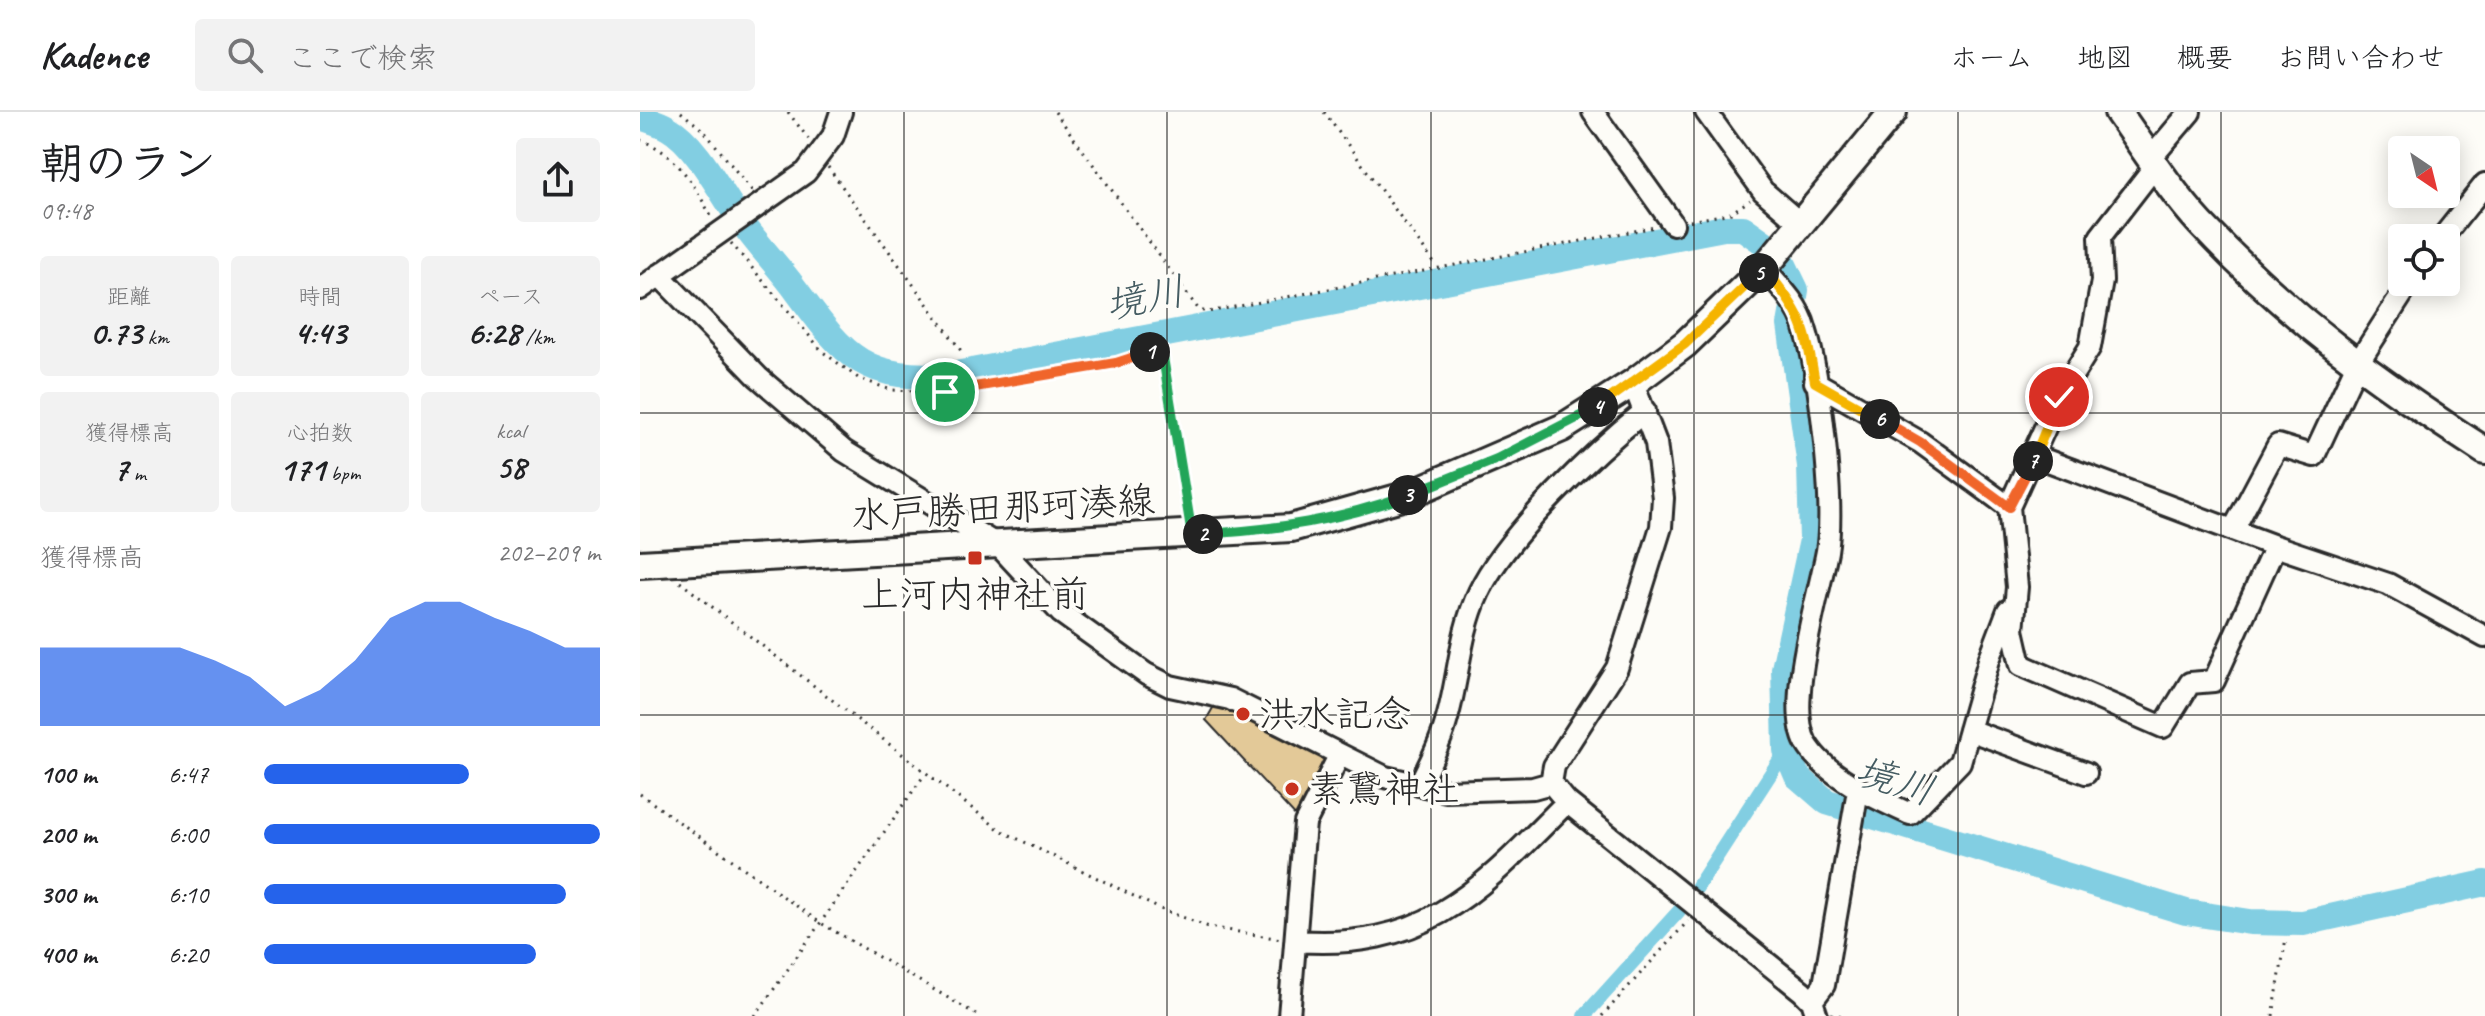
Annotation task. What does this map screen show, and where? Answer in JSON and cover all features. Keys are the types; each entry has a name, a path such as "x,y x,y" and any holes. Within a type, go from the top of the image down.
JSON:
{"main road":[{"path":"2118,112 2153,162 2236,261 2356,366 2485,451"},
{"name":"水戸勝田那珂湊線","path":"640,564 667,565 1291,528 1333,519 1405,496 1562,428 1633,383 1702,330 1764,268 1887,114"}],"street":[{"path":"640,289 806,172 821,156 833,136 841,112"},
{"path":"1593,112 1673,224"},
{"path":"1706,112 1763,191 1801,224"},
{"path":"2190,112 2100,237 2102,281 2090,347 2059,397 2035,456 2009,507 2017,587 2013,630 2021,665 2163,727 2190,683 2214,681 2275,546"},
{"path":"2453,224 2485,184"},
{"path":"1764,268 1788,296 1805,325 1815,382 1829,514 1827,547 1801,678 1801,726 1807,743 1855,804 1910,814 1960,762 1989,660 2017,587"},
{"path":"659,275 758,377 844,451 999,546 1061,613 1146,674 1170,686 1230,699 1385,777 1447,791 1533,788 1551,783"},
{"path":"2233,530 2278,445 2314,456 2356,366 2401,296"},
{"path":"1815,382 1920,442 2009,507"},
{"path":"1551,783 1554,766 1617,668 1661,527 1661,469 1645,411 1633,383"},
{"path":"1419,785 1444,729 1460,644 1479,591 1516,538 1576,472 1645,411"},
{"path":"2035,456 2275,546 2388,584 2485,637"},
{"path":"1969,730 2086,773"},
{"path":"1289,1016 1305,823 1339,756"},
{"path":"1551,783 1567,802 1700,908 1815,1008 1824,985 1855,804"},
{"path":"1296,941 1340,944 1418,925 1453,909 1478,890 1567,802"}],"path":[{"path":"681,112 705,132 757,206"},
{"path":"788,112 962,352"},
{"path":"1055,112 1199,310 1208,312 1731,213 1763,191"},
{"path":"1324,112 1437,267"},
{"path":"640,140 674,160 723,230 823,352 858,378 891,390 945,392 1116,363 1162,351 1192,535"},
{"path":"667,565 679,582 1000,830 1160,909 1209,927 1296,941"},
{"path":"755,1016 925,774"},
{"path":"640,794 819,922 979,1016"},
{"path":"1602,1016 1700,908"},
{"path":"2273,1016 2286,938"}],"building":[{"name":"素鵞神社","path":"1217,701 1329,758 1299,820 1206,720"}],"waterway":[{"name":"境川","path":"640,117 668,128 688,144 749,233 843,347 877,369 898,374 956,374 1724,228 1743,228 1770,247"},
{"name":"境川","path":"1783,263 1796,290 1790,325 1810,466 1812,540 1784,669 1786,750 1797,776 1827,802 2186,912 2250,922 2303,923 2485,883"},
{"path":"1696,889 1786,750"},
{"path":"1584,1016 1679,911"}],"place":[{"name":"上河内神社前","path":"975,558"},
{"name":"洪水記念","path":"1243,714"},
{"name":"素鵞神社","path":"1292,789"}],"route":[{"path":"945,392 1116,363 1162,351 1192,520 1192,535 1291,528 1333,519 1405,496 1497,459 1588,414 1633,383 1717,317 1764,268 1788,296 1805,325 1815,382 1920,442 2009,507 2035,456 2059,397"}]}
